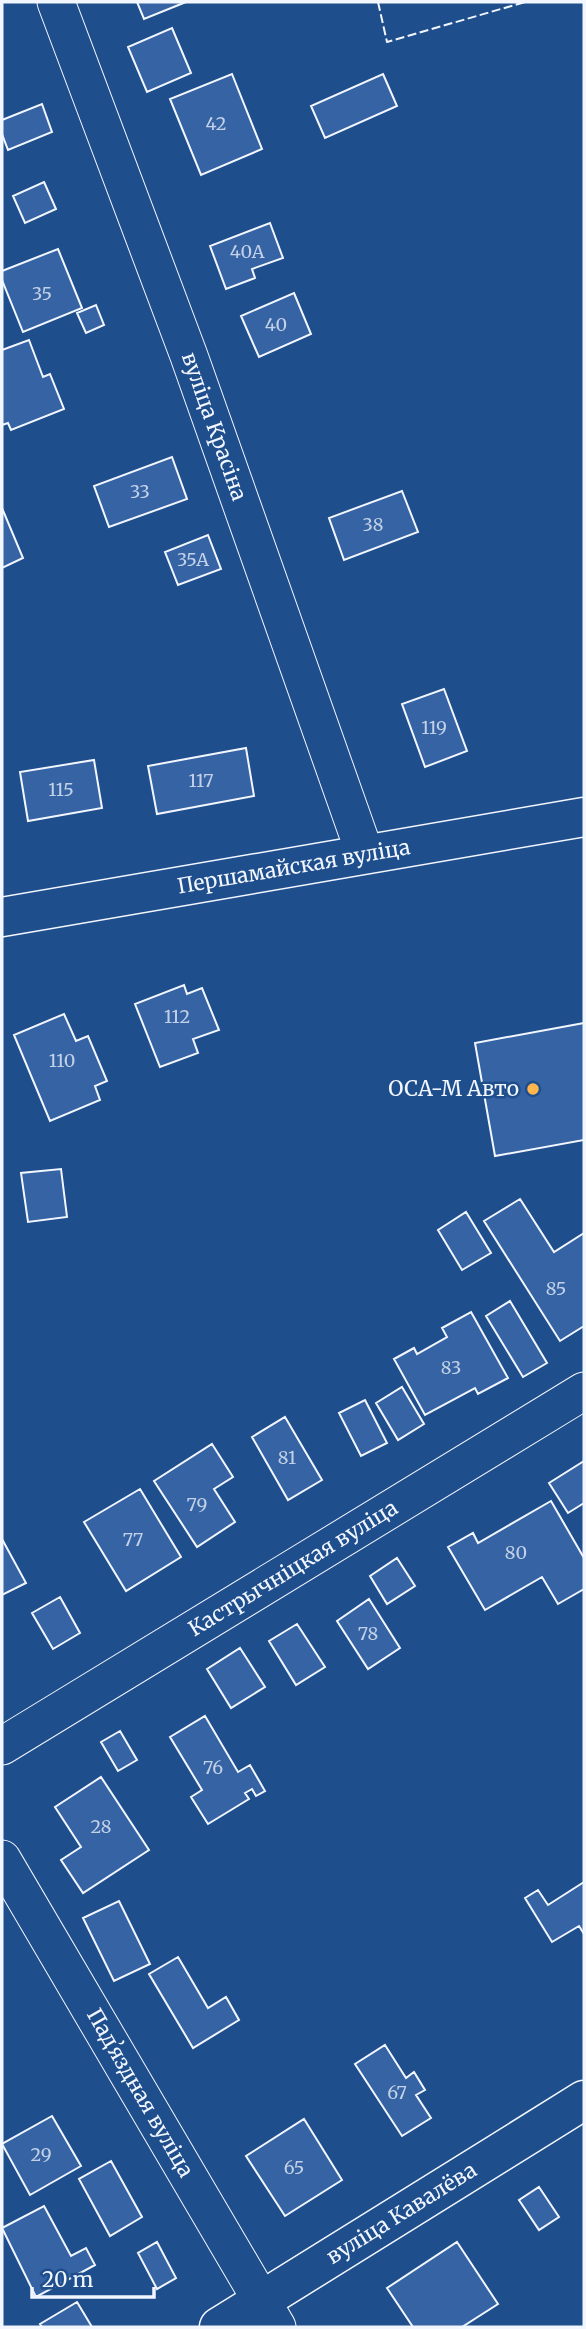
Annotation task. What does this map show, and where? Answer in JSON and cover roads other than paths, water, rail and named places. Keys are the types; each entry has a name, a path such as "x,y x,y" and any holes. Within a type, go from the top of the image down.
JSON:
{"main road":[{"name":"Першамайская вуліца","path":"2,917 584,817"},
{"name":"вуліца Кавалёва","path":"219,2327 269,2314 584,2100"}],"street":[{"name":"вуліца Красіна","path":"56,2 189,356 365,854"},
{"name":"Кастрычніцкая вуліца","path":"2,1746 584,1391"},
{"name":"Падʼяздная вуліца","path":"2,1859 269,2314"}],"place":[{"name":"ОСА-М Авто","path":"533,1089"}]}
